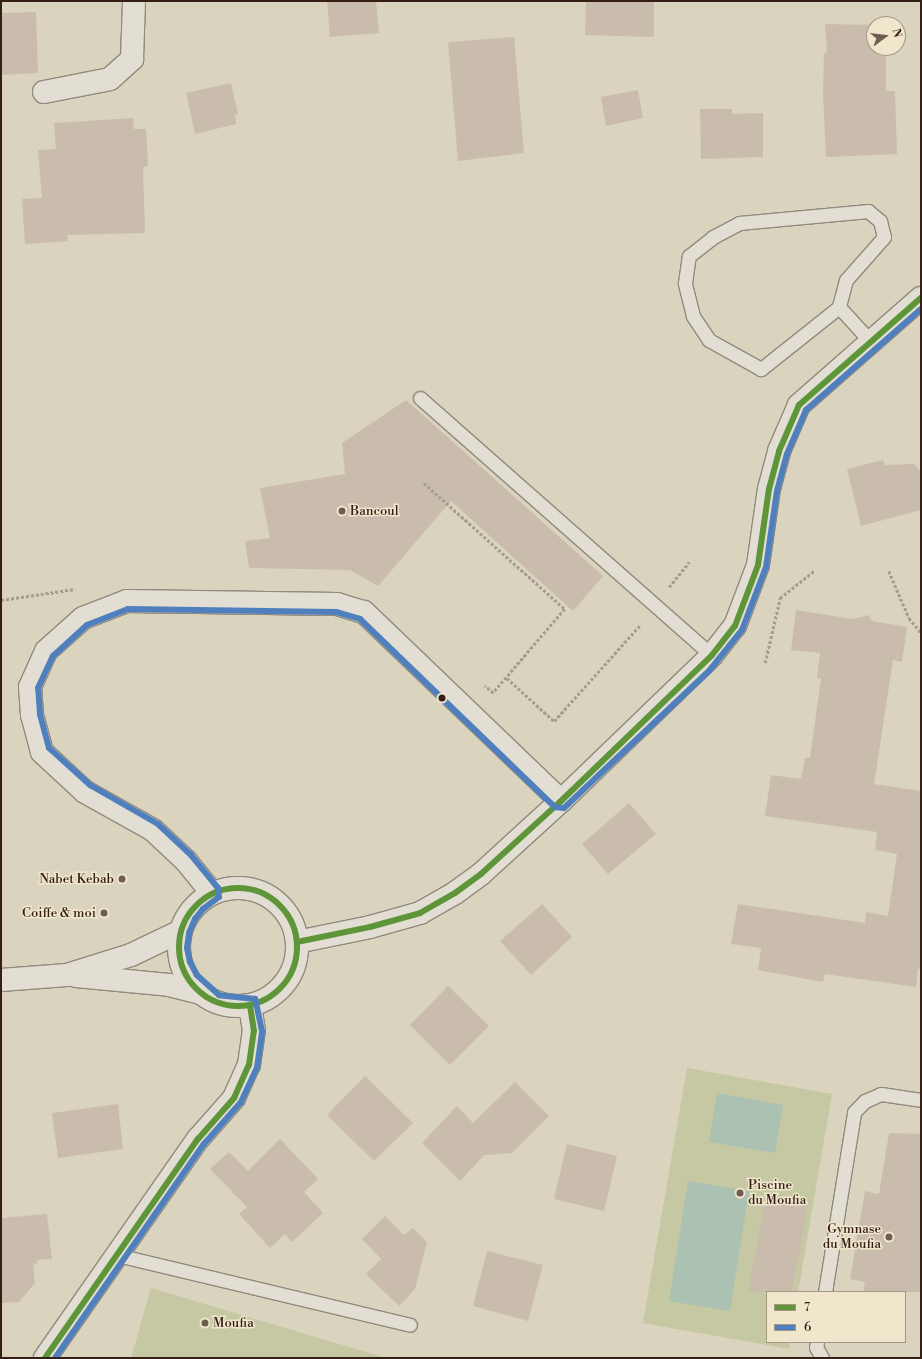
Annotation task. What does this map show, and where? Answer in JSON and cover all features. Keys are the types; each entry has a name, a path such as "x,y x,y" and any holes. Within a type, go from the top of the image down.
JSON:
{"main road":[{"path":"44,92 110,79 132,59 134,1"},
{"path":"297,942 370,927 420,913 455,893 481,874 561,801 712,655 735,626 758,565 770,490 779,451 799,405 921,298"},
{"path":"212,893 186,861 153,830 85,792 42,752 32,715 30,687 46,651 83,618 127,601 338,604 364,612 561,801"},
{"path":"227,888 243,888 259,891 273,899 285,910 293,926 297,942 296,959 283,984 266,999 250,1005 233,1006 216,1002 202,993 190,980 182,965 179,948 181,931 198,903 212,893 227,888"},
{"path":"67,975 131,955 181,931"},
{"path":"1,980 67,975 169,984 202,993"},
{"path":"45,1358 198,1139 234,1098 249,1065 254,1031 250,1005"}],"lane":[{"path":"868,211 880,221 884,237 846,280 839,308 761,369 709,340 693,316 685,283 689,256 713,237 739,223 868,211"},
{"path":"839,308 871,342"},
{"path":"420,398 712,655"},
{"path":"825,1291 854,1112 865,1101 881,1094 921,1100"},
{"path":"117,1255 410,1325"},
{"path":"817,1343 816,1347 822,1358"}],"path":[{"path":"507,678 554,721 648,616 654,605 689,562"},
{"path":"765,663 780,598 814,571"},
{"path":"889,571 909,618 921,633"}],"shaded area":[{"name":"Piscine du Moufia","path":"687,1068 832,1094 798,1291 766,1291 766,1343 790,1343 789,1349 643,1323"},
{"path":"717,1093 783,1105 775,1153 709,1142"},
{"path":"688,1181 749,1191 730,1311 669,1301"},
{"name":"Moufia","path":"151,1288 386,1358 131,1358"}],"building":[{"path":"327,1 376,1 379,33 330,37"},
{"path":"586,1 654,1 654,37 585,35"},
{"path":"36,12 38,73 1,75 1,13"},
{"path":"825,24 866,25 866,56 886,56 886,91 895,91 897,154 826,157 823,94 824,53 827,52"},
{"path":"514,37 524,153 458,161 448,42"},
{"path":"231,83 238,114 235,114 236,124 195,134 186,93"},
{"path":"638,90 643,118 606,126 601,97"},
{"path":"700,109 732,109 732,114 763,113 763,157 701,159"},
{"path":"133,118 134,129 146,129 148,166 143,167 145,233 67,235 68,241 25,244 22,199 42,198 38,150 56,149 54,123"},
{"name":"Bancoul","path":"406,400 603,576 573,611 451,501 378,586 350,570 249,568 245,541 270,538 260,488 345,474 342,443"},
{"path":"883,460 885,465 914,464 921,472 921,510 861,526 847,469"},
{"path":"796,610 853,619 868,615 872,621 907,627 902,662 893,660 874,784 921,791 921,969 918,969 916,987 825,974 823,982 758,970 761,948 731,944 738,904 865,923 866,912 888,916 897,854 875,850 877,832 765,816 771,775 801,779 805,758 810,758 821,679 817,678 820,653 791,650"},
{"path":"629,803 656,834 608,874 582,844"},
{"path":"542,904 572,937 531,975 500,941"},
{"path":"448,986 489,1026 450,1065 410,1025"},
{"path":"365,1076 413,1123 374,1161 327,1115"},
{"path":"515,1082 549,1116 512,1153 484,1155 460,1181 422,1143 457,1106 473,1123"},
{"path":"118,1104 123,1149 58,1158 52,1113"},
{"name":"Gymnase du Moufia","path":"889,1133 921,1134 921,1292 863,1291 865,1282 850,1279 865,1191 879,1194"},
{"path":"280,1139 318,1179 304,1192 323,1213 292,1242 285,1234 270,1248 239,1214 247,1207 210,1169 229,1152 248,1171"},
{"path":"567,1144 617,1156 604,1211 554,1199"},
{"path":"766,1195 808,1203 792,1291 748,1292"},
{"path":"47,1214 52,1259 37,1260 38,1263 33,1264 35,1283 19,1302 1,1303 1,1218"},
{"path":"385,1216 404,1235 413,1228 427,1242 415,1289 399,1306 366,1274 381,1259 362,1239"},
{"path":"487,1251 543,1265 528,1321 473,1306"}],"transit line":[{"name":"7","path":"297,942 370,927 420,913 455,893 481,874 561,801 712,655 735,626 758,565 769,489 779,451 799,405 921,298"},
{"name":"6","path":"55,1358 204,1144 241,1102 257,1068 262,1031 255,999 219,995 197,975 190,962 187,948 189,933 195,919 203,909 219,897 218,888 191,855 158,824 90,785 49,748 40,714 38,688 53,656 87,625 128,609 336,612 360,619 555,807 564,808 709,671 742,630 766,567 777,491 787,454 806,410 921,309"},
{"name":"7","path":"238,888 249,889 260,893 271,898 280,905 287,914 292,925 296,936 297,947 296,958 292,969 287,980 280,989 271,996 260,1001 249,1005 238,1006 227,1005 216,1001 205,996 196,989 189,980 184,969 180,958 179,947 180,936 184,925 189,914 196,905 205,898 216,893 227,889 238,888"},
{"name":"7","path":"45,1358 198,1139 234,1098 249,1065 254,1031 250,1005"}],"place":[{"name":"Bancoul","path":"342,511"},
{"name":"Nabet Kebab","path":"122,879"},
{"name":"Coiffe & moi","path":"104,913"},
{"name":"Piscine du Moufia","path":"740,1193"},
{"name":"Gymnase du Moufia","path":"889,1237"},
{"name":"Moufia","path":"205,1323"}]}
